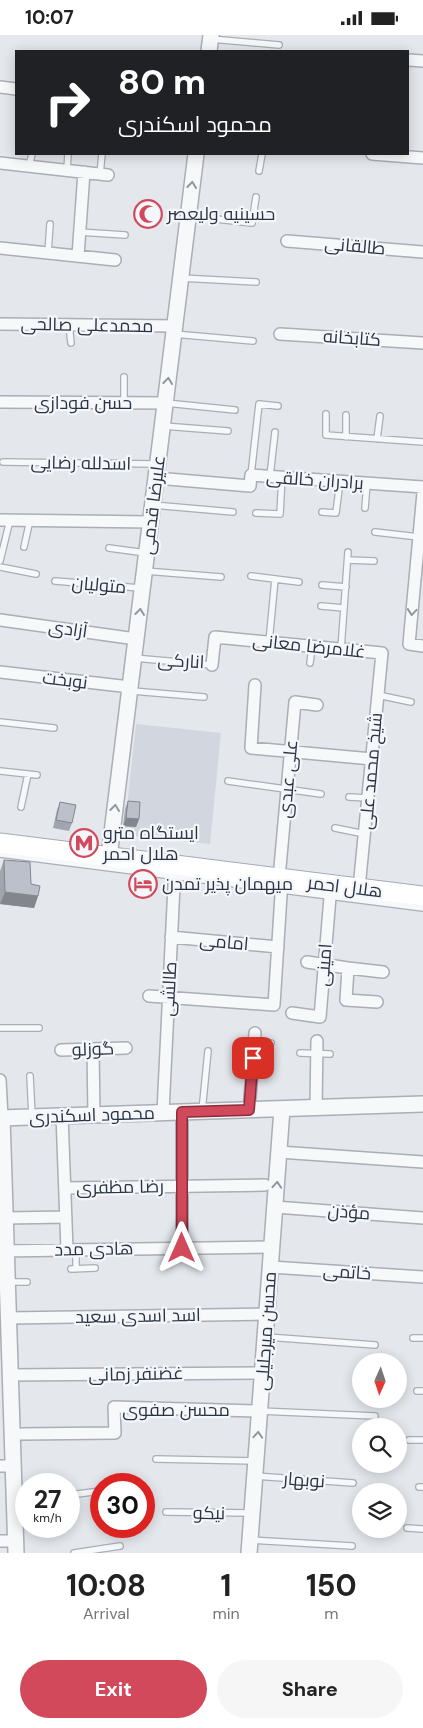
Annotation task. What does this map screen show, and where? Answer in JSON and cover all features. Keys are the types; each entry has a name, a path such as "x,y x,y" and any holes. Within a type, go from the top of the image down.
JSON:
{"main road":[{"name":"هلال احمر","path":"0,843 109,857 174,871 281,882 330,890 360,888 423,896"}],"street":[{"path":"409,60 423,61"},
{"path":"0,87 15,89"},
{"name":"علیرضا قدمی","path":"109,857 196,155"},
{"path":"385,155 423,158"},
{"path":"0,163 104,174"},
{"path":"78,256 84,172"},
{"name":"طالقانی","path":"287,241 423,252"},
{"path":"0,248 115,260"},
{"name":"محمدعلی صالحی","path":"0,324 175,330"},
{"name":"کتابخانه","path":"280,334 423,343"},
{"name":"حسن فودازی","path":"0,403 166,403"},
{"name":"برادران خالقی","path":"157,471 250,486 251,475 423,487"},
{"path":"423,493 419,573 409,644 423,646"},
{"path":"5,520 151,522"},
{"name":"آزادی","path":"0,620 136,639"},
{"name":"انارکی","path":"212,665 215,637 235,639"},
{"name":"غلامرضا معانی","path":"235,639 382,653"},
{"name":"شیخ محمد علی","path":"360,888 382,653"},
{"name":"نوبخت","path":"0,672 130,689"},
{"path":"255,685 251,748 372,759"},
{"name":"علی عبدی","path":"281,882 295,702 317,705"},
{"name":"طالشی","path":"163,1112 174,871"},
{"path":"149,996 274,1005 281,882"},
{"name":"امینی","path":"292,1013 320,1017 330,890"},
{"name":"امامی","path":"171,937 278,947"},
{"path":"307,962 348,969 382,972"},
{"path":"348,969 346,1000 377,1002"},
{"path":"249,1110 254,1037"},
{"path":"316,1108 317,1041"},
{"name":"گوزلو","path":"61,1050 126,1048"},
{"path":"93,1049 94,1115"},
{"path":"0,1080 4,1282 8,1318 5,1345 10,1375 6,1406 6,1466 17,1502 16,1547 0,1541"},
{"name":"محمود اسکندری","path":"1,1117 423,1104"},
{"name":"محسن میرجلیلی","path":"250,1546 282,1109"},
{"path":"182,1112 182,1248"},
{"path":"62,1115 66,1217 72,1250"},
{"path":"279,1152 423,1162"},
{"name":"رضا مظفری","path":"65,1188 265,1185"},
{"name":"مؤذن","path":"275,1207 423,1218"},
{"path":"3,1212 66,1217"},
{"name":"هادی مدد","path":"3,1251 272,1247"},
{"name":"خاتمی","path":"271,1267 423,1277"},
{"name":"اسد اسدی سعید","path":"8,1318 267,1314"},
{"name":"غضنفر زمانی","path":"10,1375 263,1373"},
{"name":"محسن صفوی","path":"21,1434 115,1433 114,1407 260,1411"}],"lane":[{"path":"210,42 279,45"},
{"path":"29,166 32,155"},
{"path":"67,170 68,155"},
{"path":"102,155 104,174"},
{"path":"259,171 262,155"},
{"path":"189,216 252,223 256,197"},
{"path":"48,253 50,224"},
{"path":"79,232 125,235"},
{"path":"181,278 256,282"},
{"path":"69,325 71,343"},
{"path":"175,330 253,341"},
{"path":"124,377 124,403"},
{"path":"166,403 235,410"},
{"path":"251,475 259,404 278,406"},
{"path":"326,415 326,435 423,442"},
{"path":"346,415 346,437"},
{"path":"377,439 380,416"},
{"path":"163,426 228,431"},
{"path":"256,513 280,514 276,477 275,432"},
{"name":"اسدلله رضایی","path":"3,462 157,471"},
{"path":"322,512 336,513 340,481"},
{"path":"366,508 367,483"},
{"path":"153,505 233,512"},
{"path":"0,561 5,520"},
{"path":"24,547 30,520"},
{"path":"375,533 421,530"},
{"path":"109,549 147,553"},
{"path":"341,649 348,553"},
{"path":"348,560 374,561"},
{"path":"0,567 36,574"},
{"path":"145,571 221,577"},
{"path":"251,576 299,582"},
{"path":"269,642 275,579"},
{"name":"متولیان","path":"55,581 143,589"},
{"path":"322,585 346,587"},
{"path":"321,606 344,609"},
{"path":"310,663 312,647"},
{"name":"انارکی","path":"134,658 212,665"},
{"path":"130,689 204,697"},
{"path":"378,695 411,702"},
{"path":"0,722 54,728"},
{"path":"0,771 36,775"},
{"path":"22,807 28,774"},
{"path":"228,781 320,794"},
{"path":"349,797 368,798"},
{"path":"335,828 365,834"},
{"path":"0,854 174,871"},
{"path":"330,890 423,908"},
{"path":"0,1028 39,1028"},
{"path":"254,1037 271,1043"},
{"path":"202,1111 208,1051"},
{"path":"300,1053 330,1054"},
{"path":"30,1076 32,1117"},
{"path":"72,1250 74,1269 95,1268"},
{"path":"4,1282 27,1282"},
{"path":"266,1337 375,1345"},
{"path":"413,1338 423,1338"},
{"path":"260,1411 375,1416"},
{"path":"409,1440 423,1440"},
{"path":"156,1459 256,1461"},
{"name":"نوبهار","path":"255,1476 353,1483"},
{"name":"نیکو","path":"166,1512 252,1513"},
{"path":"407,1528 423,1529"},
{"path":"250,1546 352,1546"},
{"path":"74,1553 120,1547"}],"shaded area":[{"path":"136,724 221,733 210,844 124,835"}],"building":[{"path":"128,801 140,802 139,819 126,818"},
{"path":"60,802 76,805 72,823 56,820"},
{"path":"4,860 30,862 31,884 40,886 38,896 5,892"}],"place":[{"name":"حسینیه ولیعصر","path":"148,214"},
{"name":"ایستگاه مترو هلال احمر","path":"84,843"},
{"name":"میهمان پذیر تمدن","path":"143,884"}],"route":[{"path":"182,1248 182,1112 249,1110 253,1058"}]}
